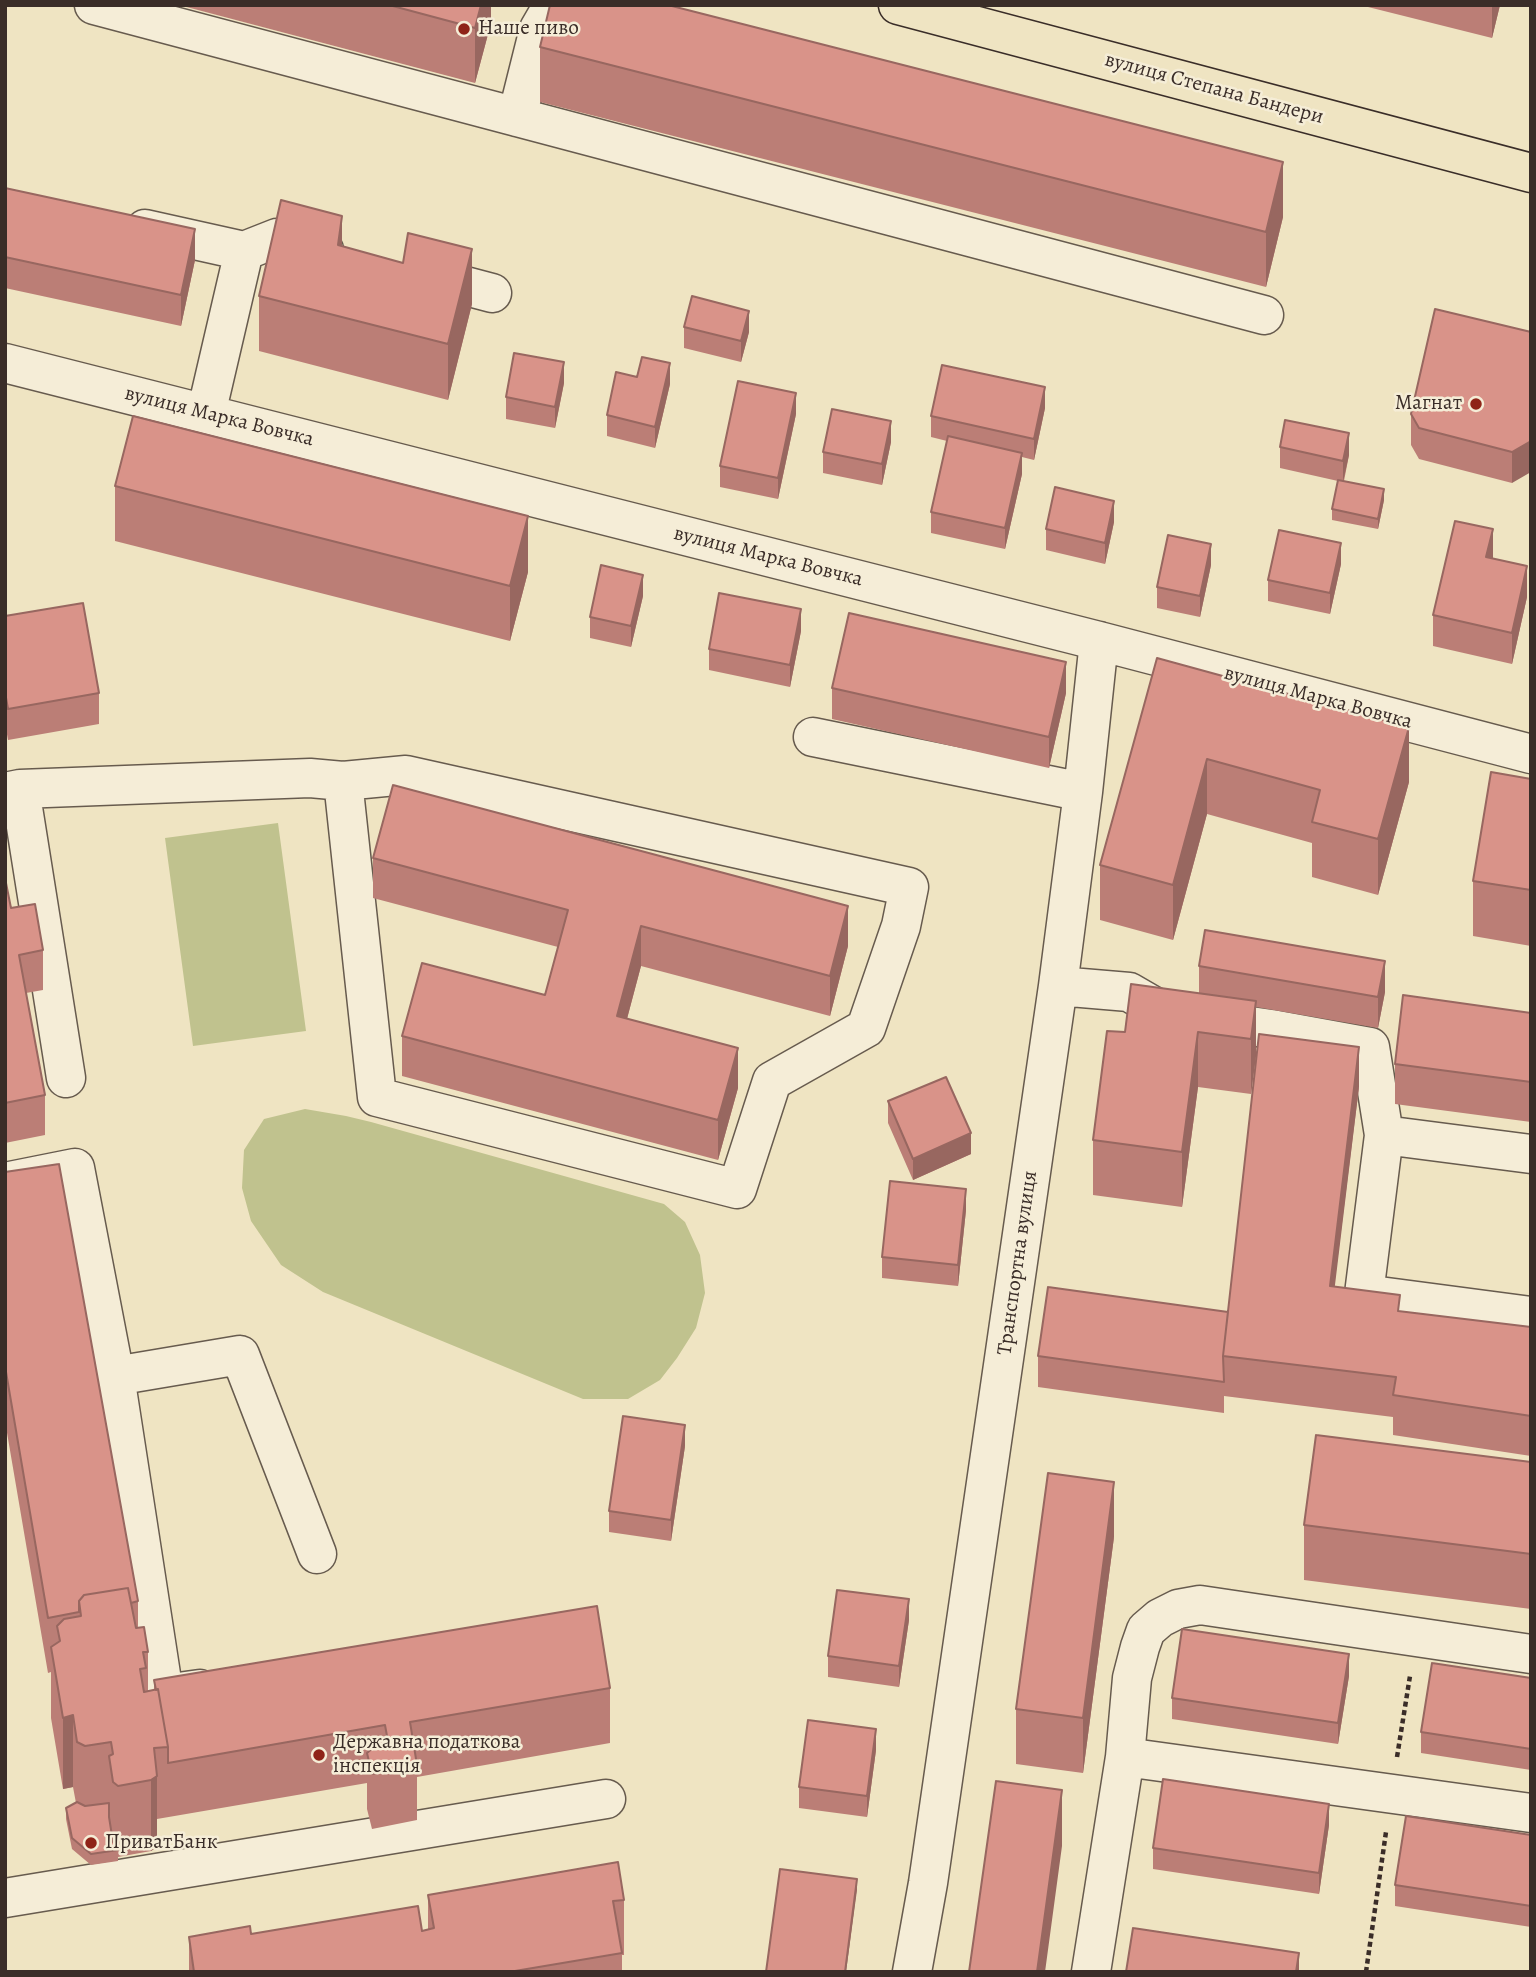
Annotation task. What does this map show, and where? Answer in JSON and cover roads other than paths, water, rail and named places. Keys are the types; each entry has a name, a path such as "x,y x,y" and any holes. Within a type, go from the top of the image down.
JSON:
{"main road":[{"name":"вулиця Степана Бандери","path":"898,5 1531,173"}],"street":[{"path":"94,5 1264,315"},
{"path":"517,117 540,29 553,5"},
{"path":"111,221 244,251 277,239 492,293"},
{"path":"206,414 244,251"},
{"name":"вулиця Марка Вовчка","path":"5,363 1099,641 1531,754"},
{"name":"Транспортна вулиця","path":"912,1972 928,1883 1058,986 1099,641"},
{"path":"813,737 1083,792"},
{"path":"66,1078 12,790 310,778 343,781 405,775 909,887 901,926 866,1028 772,1081 737,1189 377,1097 343,781"},
{"path":"1058,986 1129,992 1167,1014 1370,1047 1384,1136 1364,1294 1531,1317"},
{"path":"1384,1136 1531,1154"},
{"path":"5,1182 75,1168 115,1376 163,1694 230,1685"},
{"path":"115,1376 240,1355 317,1554"},
{"path":"1091,1972 1125,1757 1132,1678 1146,1630 1160,1618 1178,1609 1200,1605 1531,1654"},
{"path":"1125,1757 1531,1813"},
{"path":"5,1898 606,1799"}],"place":[{"name":"Наше пиво","path":"464,29"},
{"name":"Магнат","path":"1476,404"},
{"name":"Державна податкова інспекція","path":"319,1755"},
{"name":"ПриватБанк","path":"91,1843"}]}
